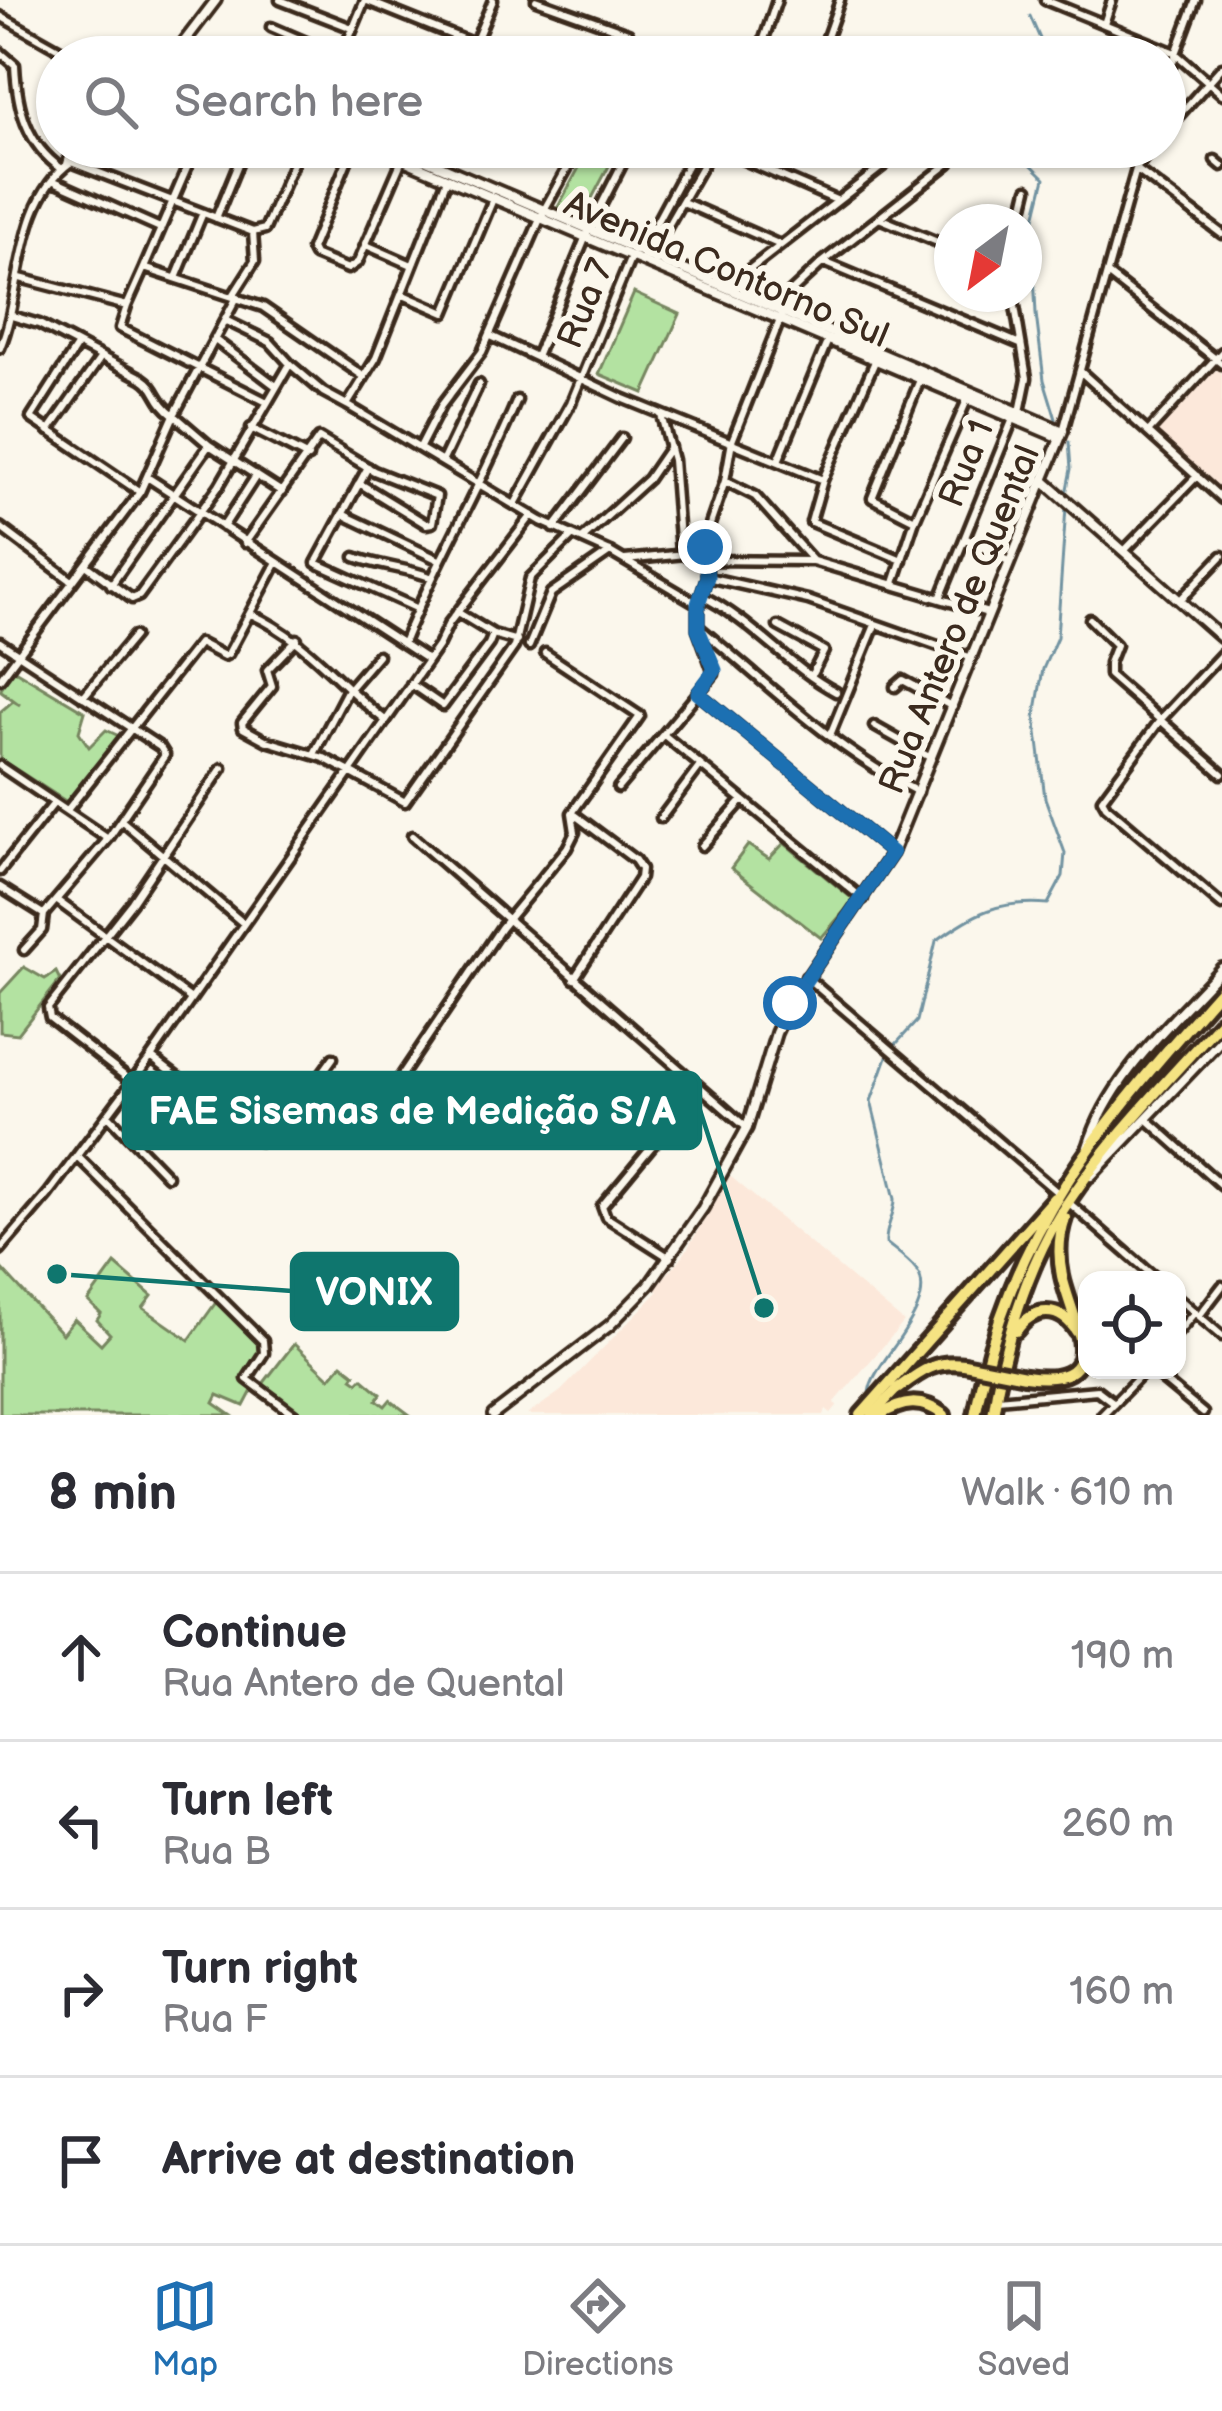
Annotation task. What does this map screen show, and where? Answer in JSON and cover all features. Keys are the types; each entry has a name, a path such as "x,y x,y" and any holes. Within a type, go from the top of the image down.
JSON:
{"highway":[{"path":"974,1415 1006,1298 1088,1148 1118,1105 1222,988"},
{"path":"869,1415 985,1272 1085,1179 1172,1075 1189,1065 1222,1024"},
{"path":"993,1415 1010,1341 1062,1200"},
{"path":"1062,1200 1059,1260 1078,1319"},
{"path":"1010,1341 1027,1318 1048,1312 1070,1321 1078,1338"},
{"path":"897,1389 928,1366 949,1362 1051,1378 1064,1374 1078,1357"},
{"path":"869,1415 909,1402 932,1406 944,1415"}],"main road":[{"path":"869,1415 897,1389"}],"street":[{"path":"189,36 216,0"},
{"path":"280,0 352,28"},
{"path":"349,36 365,0 456,36"},
{"path":"479,36 493,0"},
{"path":"536,0 623,29 631,36"},
{"path":"765,36 777,0"},
{"path":"827,36 840,0"},
{"path":"1045,0 1133,36"},
{"path":"1104,24 1112,0"},
{"path":"1182,36 1196,0"},
{"path":"0,16 36,36"},
{"path":"272,27 293,36"},
{"path":"0,52 15,65 17,93 36,144"},
{"path":"1186,62 1222,94"},
{"path":"1186,108 1222,68"},
{"path":"0,348 13,316 25,242 52,180 62,168"},
{"path":"92,168 253,232 265,229 291,168"},
{"path":"186,168 120,328 267,402"},
{"path":"216,218 236,168"},
{"path":"344,168 311,245 314,255 350,270 365,245 395,168"},
{"name":"Avenida Contorno Sul","path":"436,168 727,287 784,316"},
{"path":"420,447 441,406 477,361 567,168"},
{"path":"536,357 587,233 620,168"},
{"path":"640,253 686,168"},
{"path":"640,253 683,202 702,168"},
{"path":"762,168 836,200"},
{"path":"727,287 879,168"},
{"path":"618,788 715,670 698,627 707,577 706,536 725,481 732,441 795,286 943,168"},
{"path":"1136,169 1222,234"},
{"name":"Rua Antero de Quental","path":"494,1415 603,1331 670,1258 748,1128 776,1033 806,976 892,853 1061,435 1136,169"},
{"path":"347,404 376,358 449,174"},
{"path":"52,180 160,228"},
{"path":"1024,204 1028,188"},
{"path":"400,293 441,313 449,307 495,194"},
{"path":"683,202 778,244"},
{"path":"176,278 202,214"},
{"path":"879,218 934,241"},
{"path":"0,679 140,492 173,415 255,261 253,232"},
{"path":"365,245 412,265"},
{"name":"Avenida Contorno Sul","path":"640,253 1061,435"},
{"name":"Rua 7","path":"515,504 583,378 640,253"},
{"path":"823,262 1020,344"},
{"path":"144,268 235,296 275,314 363,376"},
{"path":"1106,273 1220,358 1149,430"},
{"path":"20,278 127,306"},
{"name":"Rua 1","path":"941,596 1017,416 1027,378 1016,312"},
{"path":"13,316 39,324 150,383 158,403 231,461 282,492"},
{"path":"225,320 274,345 323,392 554,528 700,600 731,610 810,677 836,692"},
{"path":"490,336 661,415 825,476"},
{"path":"778,460 830,336"},
{"path":"215,340 276,386"},
{"path":"77,346 31,415 33,421 140,492"},
{"path":"877,356 825,476 811,522 902,560"},
{"path":"49,430 100,358"},
{"path":"86,566 136,599 200,514 290,364"},
{"path":"1082,372 1222,499"},
{"path":"916,520 874,502 873,495 922,375"},
{"path":"443,460 479,384"},
{"path":"894,584 969,396"},
{"path":"403,643 430,577 482,484 518,400"},
{"path":"661,415 670,446 680,552"},
{"path":"251,428 308,458"},
{"path":"245,543 319,438 368,467 436,496 432,523 426,524 359,483"},
{"path":"554,528 622,438"},
{"path":"111,585 209,445"},
{"path":"581,539 648,479 670,446"},
{"path":"368,467 316,563 417,608"},
{"path":"223,527 256,476"},
{"path":"1124,552 1197,476"},
{"path":"147,477 428,660"},
{"path":"1043,480 1222,638"},
{"path":"725,481 755,496 813,561"},
{"path":"342,514 439,560"},
{"path":"0,1250 151,1057 458,612 532,515"},
{"path":"0,527 72,581"},
{"path":"297,639 268,668 271,688 242,724 267,741 314,754 405,802 517,641 528,583 572,536"},
{"path":"964,536 1009,561"},
{"path":"530,646 551,593 610,552"},
{"path":"625,560 680,552 813,561 992,614"},
{"path":"1180,600 1222,556"},
{"path":"355,557 430,577"},
{"path":"68,809 200,642 226,656 276,564"},
{"path":"707,577 750,590 774,590 973,658"},
{"path":"458,612 493,634 517,641"},
{"path":"250,614 297,639 347,691 385,720"},
{"path":"1090,619 1116,645 1109,675 1222,773"},
{"path":"830,735 875,625"},
{"path":"778,626 824,651 810,677"},
{"path":"698,627 830,735 885,776 917,792"},
{"path":"411,684 443,706 493,634"},
{"path":"83,697 134,636"},
{"path":"0,642 164,751 163,761 122,820 44,914 42,930 24,950"},
{"path":"390,1093 508,921 574,838 572,813 640,716 545,653"},
{"path":"1222,654 1161,719 1105,791 1106,806 1222,905"},
{"path":"314,754 347,691 378,655"},
{"path":"895,687 903,680 953,707"},
{"path":"698,693 892,853"},
{"path":"874,726 932,758"},
{"path":"664,736 863,899"},
{"path":"0,766 108,839"},
{"path":"661,818 700,766"},
{"path":"132,1082 48,1013 50,1004 133,902 222,768"},
{"path":"702,846 742,801"},
{"path":"0,871 55,802"},
{"path":"572,813 641,869 640,878 574,979"},
{"path":"122,820 243,923"},
{"path":"412,836 748,1128"},
{"path":"0,888 44,914"},
{"path":"58,902 191,999"},
{"path":"1088,1148 1098,1119 1122,1079 1222,968"},
{"path":"806,976 1147,1271"},
{"path":"419,1029 429,1035"},
{"path":"1085,1179 1220,1045"},
{"path":"151,1057 260,1141 274,1141 290,1124 333,1058"},
{"path":"670,1258 606,1217 602,1206 699,1089"},
{"path":"108,1115 167,1176"},
{"path":"1148,1120 1222,1186"},
{"path":"77,1156 263,1341 264,1353 248,1379 295,1415"},
{"path":"1186,1324 1222,1286"},
{"path":"1186,1305 1222,1336"},
{"path":"1102,1415 1139,1379"},
{"path":"1160,1379 1203,1413"},
{"path":"995,1399 1097,1390 1114,1402"}],"shaded area":[{"path":"1219,370 1222,373 1222,492 1157,432"},
{"path":"730,1176 904,1322 835,1402 837,1406 831,1413 826,1409 824,1415 527,1415 561,1391 658,1292 655,1288 683,1256"}],"green space":[{"path":"579,168 608,168 582,217 558,207"},
{"path":"634,293 680,314 644,393 599,374"},
{"path":"13,669 85,712 79,732 89,747 106,730 119,736 67,802 0,759 0,712 13,701 20,705 0,690"},
{"path":"784,843 854,900 821,938 731,868 748,845 769,859"},
{"path":"24,967 45,979 56,972 60,980 18,1034 0,1032 0,993"},
{"path":"115,1264 152,1296 143,1308 189,1340 217,1301 262,1343 263,1351 242,1381 253,1389 244,1406 218,1395 214,1403 231,1415 0,1415 0,1267 62,1334 74,1319 101,1344 110,1334 97,1320 101,1314 88,1301"},
{"path":"294,1344 330,1378 342,1364 355,1374 352,1378 358,1382 362,1378 381,1394 377,1400 385,1406 390,1400 410,1415 297,1415 259,1389"}],"waterway":[{"path":"1030,16 1039,36"},
{"path":"1035,168 1045,178 1032,230 1036,314 1044,380 1056,419"},
{"path":"1066,494 1069,442"},
{"path":"896,1044 917,1021 936,941 988,911 1015,904 1048,904 1063,876 1065,853 1045,798 1035,716 1043,669 1057,637 1066,507"},
{"path":"868,1401 878,1370 921,1297 916,1269 886,1243 895,1199 871,1101 888,1054"}],"place":[{"name":"VONIX","path":"57,1274"},
{"name":"FAE Sisemas de Medição S/A","path":"764,1308"}],"route":[{"path":"705,547 707,577 698,604 698,629 715,670 698,693 892,853 790,1003"}]}
